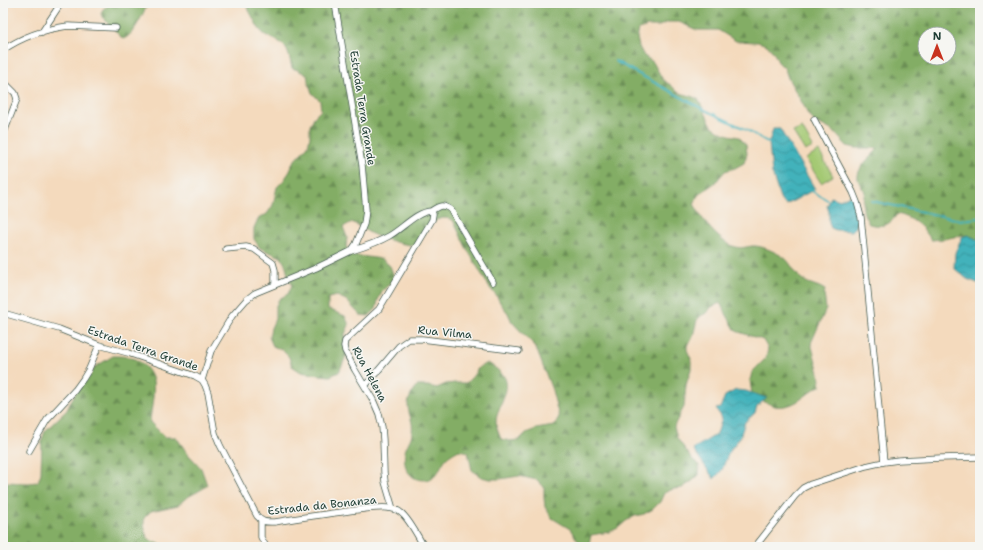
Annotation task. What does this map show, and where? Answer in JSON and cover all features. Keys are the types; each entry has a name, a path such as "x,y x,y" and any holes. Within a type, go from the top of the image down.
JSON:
{"street":[{"path":"42,32 61,3"},
{"name":"Estrada Terra Grande","path":"3,313 59,329 99,345 151,361 195,376 202,380 211,351 232,316 246,300 255,293 316,268 350,251 356,244 364,224 366,198 362,165 335,3"},
{"path":"3,50 22,39 42,32 68,26 116,28"},
{"path":"3,81 15,93 17,99 3,134"},
{"path":"814,119 853,192 861,217 884,462"},
{"path":"350,251 364,247 389,236 421,214 431,211 438,206 442,206 452,210 493,282"},
{"name":"Rua Helena","path":"393,509 385,482 384,440 379,414 373,400 354,370 344,346 345,341 349,336 379,309 432,220 433,214 431,211"},
{"path":"226,249 246,247 254,249 273,263 275,270 275,284"},
{"name":"Rua Vilma","path":"365,386 399,346 409,339 422,338 519,351"},
{"path":"29,452 47,420 75,390 83,379 99,345"},
{"name":"Estrada da Bonanza","path":"202,380 208,393 214,428 220,445 261,521 275,522 362,510 393,509"},
{"path":"755,547 795,496 803,488 811,484 866,466 884,462 899,460 980,457"},
{"path":"393,509 400,512 406,518 423,546 416,547"},
{"path":"261,521 261,537 266,547"}],"green space":[{"path":"112,3 148,3 131,34 123,39 101,14 103,9"},
{"path":"244,3 980,3 980,244 972,237 963,235 931,240 917,223 897,214 886,225 869,224 863,208 865,191 860,185 858,174 862,166 878,148 856,148 847,146 833,131 815,122 808,115 788,78 785,69 778,62 774,53 767,45 758,42 736,41 718,30 697,30 679,22 668,22 659,26 648,26 639,29 637,38 639,47 644,56 653,62 663,80 679,93 698,99 712,126 721,132 739,137 746,145 747,154 744,163 725,171 716,182 698,195 694,204 704,220 723,241 728,244 738,248 757,246 774,252 784,257 803,280 825,290 824,294 826,309 811,343 821,386 794,403 788,405 774,406 758,400 753,400 750,381 752,372 766,358 768,349 763,340 736,331 720,303 711,307 707,313 702,315 697,320 693,336 687,346 691,359 691,369 686,385 684,407 674,427 677,438 692,459 699,465 699,475 682,488 673,489 664,493 660,502 653,509 644,514 635,516 618,528 609,532 591,535 589,544 586,547 583,547 570,529 552,518 545,507 544,487 537,480 519,476 500,479 481,477 472,470 468,452 459,450 444,461 437,474 430,479 423,480 413,477 409,473 405,464 405,452 412,435 412,421 408,409 408,403 417,386 437,388 446,384 466,383 479,367 488,363 501,372 506,381 505,392 496,420 497,429 501,439 510,441 519,440 526,433 536,429 554,426 559,417 552,390 538,353 533,344 512,322 508,313 489,287 466,247 453,220 444,218 435,221 422,236 417,245 399,243 379,237 352,222 343,227 347,237 346,247 353,255 382,259 390,266 395,279 382,291 376,309 369,316 360,315 346,300 337,296 328,298 328,309 345,316 349,325 345,334 347,354 339,372 330,376 301,372 292,366 289,357 282,350 273,346 269,337 275,319 275,308 279,299 288,294 292,285 286,266 281,257 260,248 254,239 254,228 258,219 267,214 273,205 277,187 290,171 293,162 308,146 310,126 314,117 321,110 320,101 312,93 307,75 292,68 289,55 284,45 262,32"},
{"path":"802,128 813,147 805,151 793,132"},
{"path":"819,151 833,176 821,183 806,159"},
{"path":"113,356 125,356 136,359 148,370 153,381 150,422 165,437 176,437 188,454 201,468 207,485 186,498 178,505 151,511 144,518 145,530 149,539 170,547 3,547 3,482 38,482 41,473 42,440 45,431 67,410 82,383 90,376 95,367"}],"water":[{"path":"773,129 780,129 815,189 786,205 781,201 772,173 769,143"},
{"path":"850,195 854,201 855,212 858,220 856,227 852,231 836,230 831,228 827,206 831,197 840,200"},
{"path":"968,235 980,241 980,284 967,279 954,268 955,253 962,237"},
{"path":"736,390 746,391 767,398 757,406 755,413 745,422 740,437 729,452 722,470 714,479 693,449 717,434 722,418 716,409 720,408 725,396"}],"waterway":[{"path":"615,61 771,144"},
{"path":"810,190 831,202"},
{"path":"872,201 960,220 980,218"}]}
